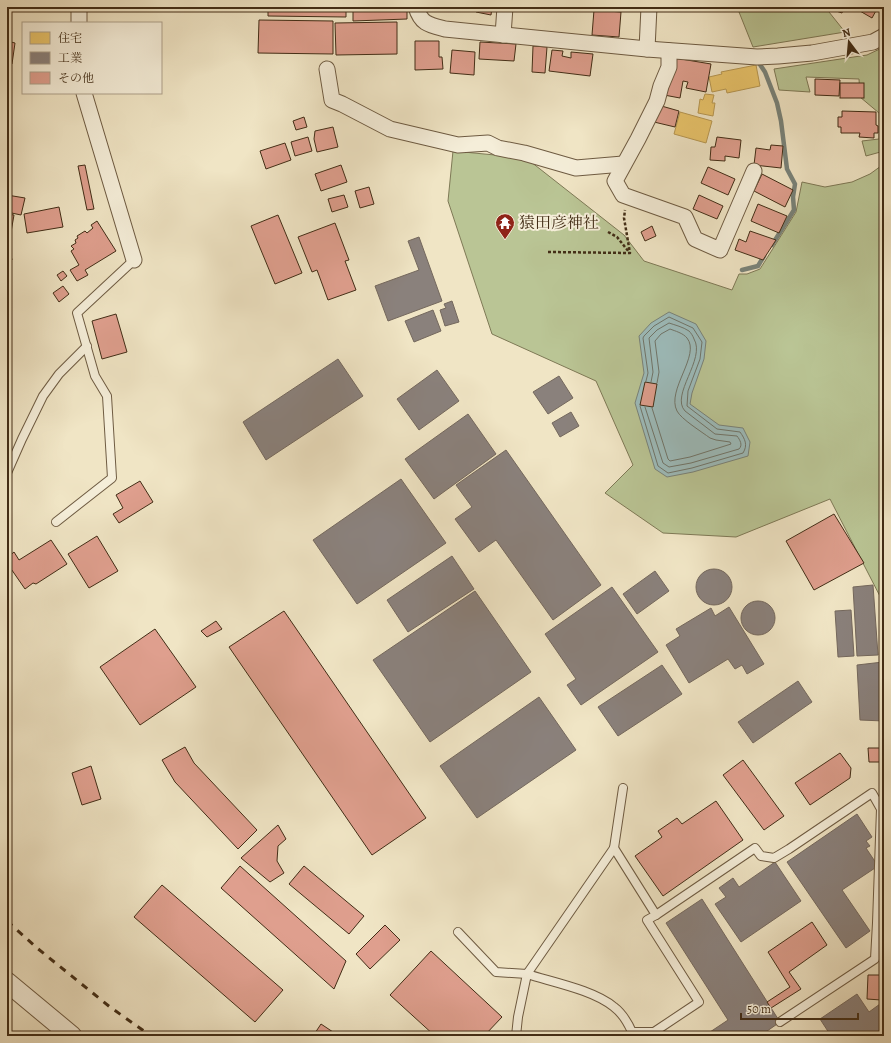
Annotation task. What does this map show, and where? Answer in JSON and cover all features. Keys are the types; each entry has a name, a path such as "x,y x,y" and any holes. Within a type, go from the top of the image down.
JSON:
{"street":[{"path":"79,7 79,22"},
{"path":"416,7 418,15 427,24 445,29 669,51 757,57 812,53 873,42 884,36"},
{"path":"502,35 505,7"},
{"path":"647,49 649,7"},
{"path":"669,51 669,67 661,86 657,101 615,180 623,195 685,217 695,239 720,250 754,171"},
{"path":"328,69 332,100 390,129 458,145 488,143 498,148 524,153 576,168 623,164"},
{"path":"84,94 134,260"},
{"path":"7,982 72,1036"}],"lane":[{"path":"56,522 112,478 107,396 95,376 77,313 134,260"},
{"path":"7,473 43,396 59,374 87,346"},
{"path":"516,1036 527,974 614,848 623,788"},
{"path":"458,932 496,972 527,974 576,988 599,997 614,1007 627,1021 632,1032 653,1034 699,1002 647,920 755,848 761,856 774,858 872,793 881,809 878,923 875,959 780,1022"},
{"path":"614,848 656,915"}],"path":[{"path":"625,196 624,218 630,253"},
{"path":"608,232 617,237 630,253"},
{"path":"548,252 630,253"}],"green space":[{"path":"737,7 825,7 845,32 753,47"},
{"path":"884,47 884,151 866,156 862,141 879,139 879,113 860,97 859,79 806,77 810,92 779,90 774,69 867,55"},
{"path":"453,151 526,158 624,235 644,261 732,290 739,274 747,274 760,269 796,212 802,182 825,187 852,182 870,174 881,166 884,161 884,604 830,499 736,537 663,533 605,493 633,465 596,381 492,334 448,201"}],"water":[{"path":"669,312 696,324 706,341 704,359 692,393 690,404 719,425 743,428 750,442 748,456 693,472 667,477 655,469 635,403 644,373 639,336 651,323"}],"building: 住宅":[{"path":"756,65 760,86 727,93 726,89 712,92 709,77 722,74 721,72"},
{"path":"705,94 714,95 712,103 715,103 713,116 698,113 700,99 703,100"},
{"path":"680,112 712,121 706,143 674,134"}],"building: 工業":[{"path":"419,237 442,301 388,321 375,286 419,270 408,241"},
{"path":"452,301 459,322 445,326 440,310 446,308 444,304"},
{"path":"433,310 441,331 414,342 405,321"},
{"path":"338,359 363,396 266,460 243,422"},
{"path":"437,370 459,401 419,430 397,399"},
{"path":"559,376 573,398 548,414 533,392"},
{"path":"571,412 579,426 560,437 552,423"},
{"path":"468,414 496,454 434,499 405,459"},
{"path":"506,450 601,585 553,620 496,540 479,552 455,519 472,507 456,485"},
{"path":"401,479 446,543 357,604 313,540"},
{"path":"452,556 474,589 408,632 387,600"},
{"path":"718,569 727,574 731,580 731,594 727,600 718,605 710,605 701,600 697,594 696,583 701,574 707,570"},
{"path":"655,571 669,591 637,614 623,594"},
{"path":"873,585 878,655 857,656 853,587"},
{"path":"612,587 658,652 581,705 567,685 576,679 545,634"},
{"path":"475,591 531,672 430,742 373,660"},
{"path":"755,601 761,601 765,602 772,608 775,618 774,625 768,632 761,635 755,635 751,634 744,628 741,621 741,615 742,611 748,604"},
{"path":"729,607 764,664 747,674 742,665 735,669 728,659 689,683 666,645 680,636 676,629 711,608 715,616"},
{"path":"851,610 854,656 838,657 835,611"},
{"path":"883,662 884,721 860,720 857,665"},
{"path":"662,665 682,694 618,736 598,707"},
{"path":"798,681 812,702 753,743 738,722"},
{"path":"539,697 576,750 477,818 440,766"},
{"path":"857,814 872,837 866,841 870,846 866,848 878,866 842,890 870,931 846,948 787,862"},
{"path":"775,862 801,901 741,942 715,904 726,897 719,888 733,878 739,887"},
{"path":"702,899 780,1022 760,1036 704,1036 728,1020 666,923"},
{"path":"857,994 869,1012 880,1004 881,1028 871,1036 831,1036 820,1019"}],"building: その他":[{"path":"7,7 12,7 11,11 7,10"},
{"path":"268,7 346,7 346,17 268,16"},
{"path":"353,7 407,7 407,19 353,21"},
{"path":"477,7 492,7 491,15 476,12"},
{"path":"512,7 532,7 532,9 526,9 526,11 512,9"},
{"path":"831,7 844,7 842,13 830,9"},
{"path":"853,7 878,7 872,18"},
{"path":"594,10 621,12 619,37 592,35"},
{"path":"259,20 333,21 333,54 258,53"},
{"path":"397,22 397,54 336,55 335,23"},
{"path":"7,41 15,43 12,64 7,61"},
{"path":"415,41 439,41 439,57 442,57 443,69 415,70"},
{"path":"480,42 516,44 514,61 479,59"},
{"path":"533,46 547,47 545,73 532,72"},
{"path":"452,50 475,52 474,75 450,73"},
{"path":"552,50 563,51 562,56 571,58 571,52 593,54 590,76 549,71"},
{"path":"675,58 711,64 706,92 686,88 688,82 683,81 680,98 664,95"},
{"path":"815,79 840,80 839,96 815,95"},
{"path":"840,83 864,83 864,98 840,98"},
{"path":"658,105 679,111 675,127 654,122"},
{"path":"842,111 876,112 876,125 878,126 878,133 874,133 874,138 859,137 860,133 841,133 841,127 838,127 838,117 842,117"},
{"path":"304,117 307,127 296,130 293,121"},
{"path":"333,127 338,147 317,152 314,139 315,131"},
{"path":"308,137 312,151 295,156 291,142"},
{"path":"717,137 741,140 739,158 725,156 725,161 710,160 711,147 715,147"},
{"path":"285,143 291,160 266,169 260,151"},
{"path":"771,145 783,146 781,168 754,165 756,148 770,150"},
{"path":"85,165 94,209 87,210 78,166"},
{"path":"341,165 347,182 321,191 315,174"},
{"path":"708,167 735,179 728,195 701,183"},
{"path":"762,174 793,190 785,207 754,191"},
{"path":"369,187 374,204 360,208 355,191"},
{"path":"7,195 25,198 21,215 7,212"},
{"path":"344,195 348,207 332,212 328,199"},
{"path":"699,195 723,206 717,219 693,209"},
{"path":"758,204 787,216 779,233 751,221"},
{"path":"59,207 63,227 27,233 24,214"},
{"path":"7,214 14,215 11,232 7,232"},
{"path":"278,215 302,273 275,284 251,226"},
{"path":"97,221 116,251 85,270 88,275 77,281 70,270 79,265 71,251 74,249 71,246 76,243 75,240 78,238 77,236 85,231 87,233 93,228 91,225"},
{"path":"335,223 349,260 345,261 356,290 328,300 317,270 312,272 298,237"},
{"path":"652,226 656,236 645,241 641,232"},
{"path":"750,231 776,240 763,260 735,250 739,239 746,242"},
{"path":"7,242 12,260 7,261"},
{"path":"63,271 67,276 61,281 57,275"},
{"path":"63,286 69,294 59,302 53,293"},
{"path":"116,314 127,352 102,359 92,321"},
{"path":"645,382 657,384 653,407 640,405"},
{"path":"140,481 153,502 119,523 113,514 123,508 116,495"},
{"path":"834,514 864,563 814,590 786,541"},
{"path":"97,536 118,571 89,588 68,554"},
{"path":"51,540 67,564 36,584 33,583 25,589 7,563 7,558 14,552 19,560"},
{"path":"284,611 426,818 372,855 229,647"},
{"path":"216,621 222,629 207,637 201,631"},
{"path":"155,629 196,687 140,725 100,667"},
{"path":"185,747 194,763 257,830 238,849 175,782 162,760"},
{"path":"868,748 882,748 883,762 869,762"},
{"path":"840,753 851,768 850,778 810,805 795,783"},
{"path":"743,760 784,816 764,830 723,775"},
{"path":"91,766 101,799 82,805 72,773"},
{"path":"716,801 743,840 663,896 635,856 662,837 658,831 677,818 682,824"},
{"path":"278,825 286,839 278,846 277,861 284,873 270,882 241,858"},
{"path":"240,866 346,961 334,989 221,888"},
{"path":"304,866 364,916 349,934 289,884"},
{"path":"162,885 283,990 255,1022 134,917"},
{"path":"812,922 827,945 789,972 801,989 771,1008 767,1002 790,987 768,952"},
{"path":"385,925 400,940 370,969 356,954"},
{"path":"431,951 502,1017 484,1036 435,1036 390,995"},
{"path":"868,975 882,975 881,1000 867,999"},
{"path":"321,1024 339,1036 313,1036"}],"waterway":[{"path":"763,62 759,63 765,72 777,103 781,121 787,169 795,184 793,197 794,210 772,245"},
{"path":"742,270 758,266 764,256"}],"railway":[{"path":"7,921 37,948 110,1007 151,1036"}],"place":[{"name":"猿田彦神社","path":"505,240"}]}
